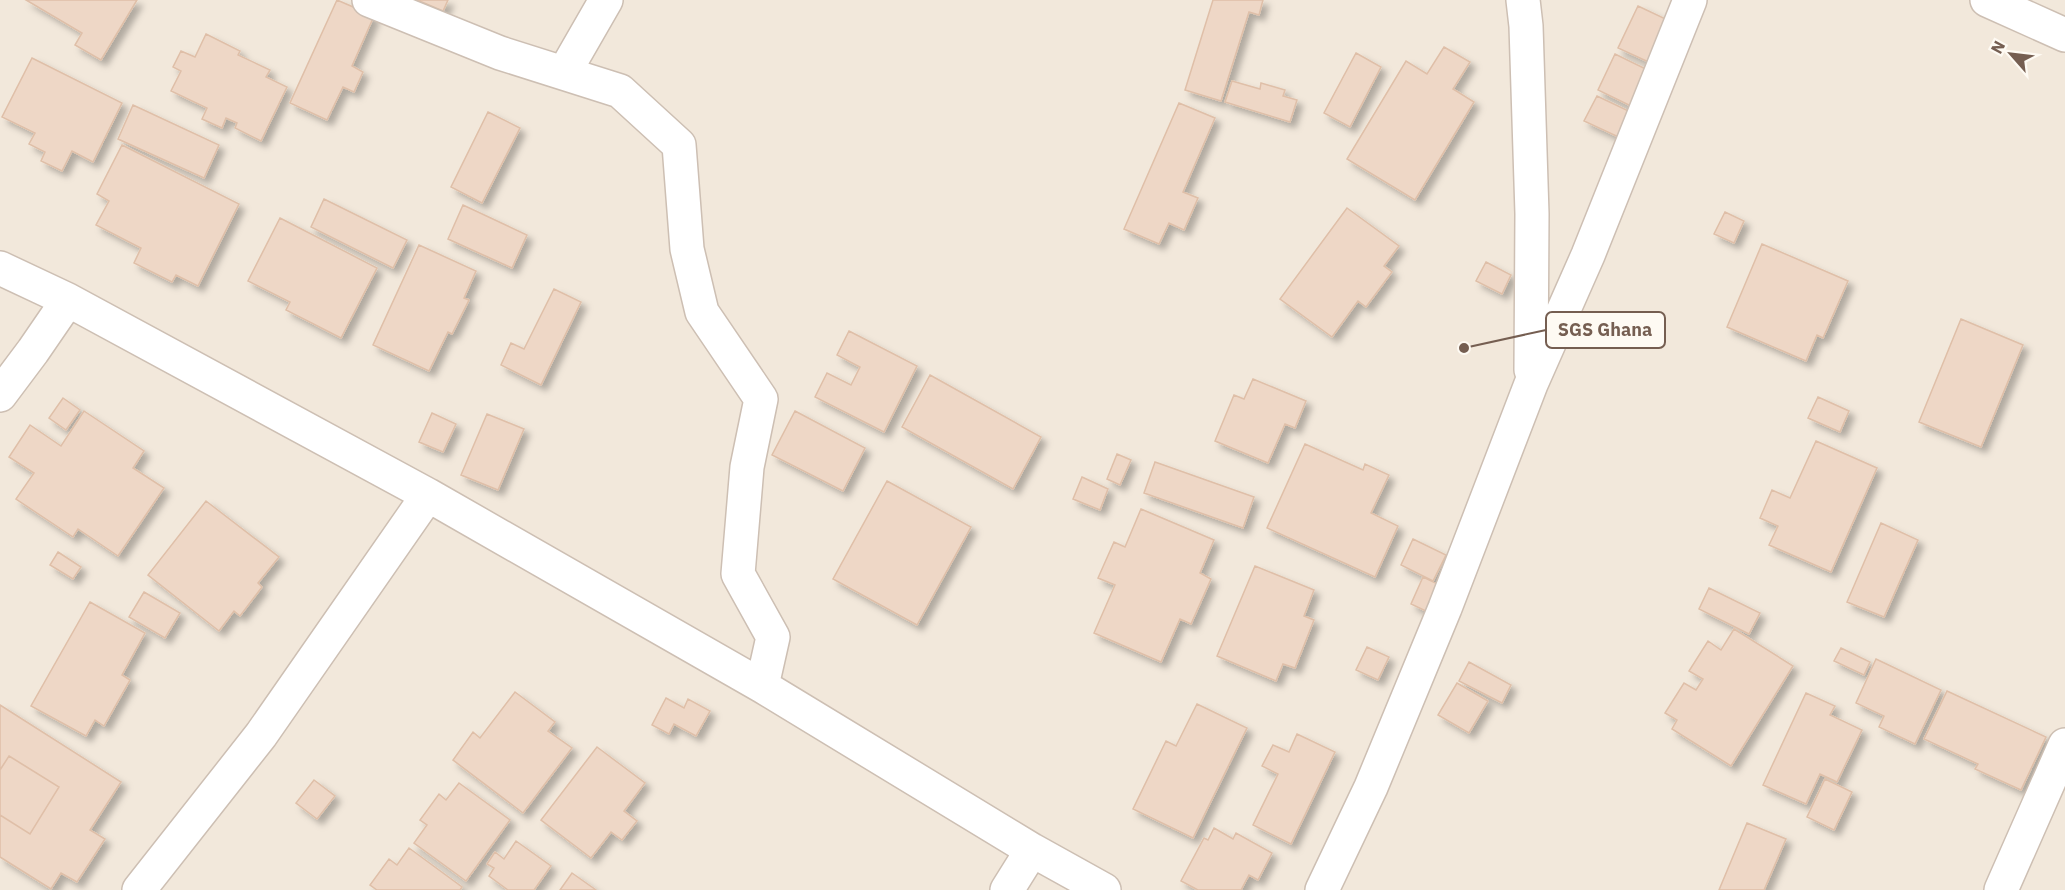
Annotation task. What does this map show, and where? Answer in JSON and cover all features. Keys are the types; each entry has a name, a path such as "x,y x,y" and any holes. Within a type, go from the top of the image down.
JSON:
{"street":[{"path":"369,0 500,52 620,91 679,145 687,249 702,312 762,399 747,467 738,574 773,637 762,686"},
{"path":"564,73 606,0"},
{"path":"1522,0 1526,26 1532,214 1531,384"},
{"path":"1322,890 1371,787 1432,640 1531,384 1588,255 1690,0"},
{"path":"1987,0 2065,35"},
{"path":"0,268 68,300 428,495 762,686 1032,850 1104,890"},
{"path":"0,395 68,300"},
{"path":"139,890 261,735 428,495"},
{"path":"2001,890 2065,745"},
{"path":"1007,890 1032,850"}],"shaded area":[{"path":"0,0 2065,0 2065,890 0,890"}],"building":[{"path":"26,0 137,0 101,60 75,45 82,33"},
{"path":"337,0 374,16 352,66 363,72 354,92 343,87 327,120 290,103"},
{"path":"417,0 448,0 443,11"},
{"path":"1213,0 1263,0 1259,15 1249,12 1221,101 1185,90"},
{"path":"1638,6 1672,22 1653,64 1618,48"},
{"path":"206,34 240,51 238,55 270,70 266,77 287,87 261,141 235,128 237,123 226,118 222,128 202,119 207,108 171,91 181,71 173,67 181,51 195,57"},
{"path":"1444,47 1470,62 1453,89 1474,102 1415,200 1347,159 1406,61 1427,74"},
{"path":"1356,53 1381,67 1350,127 1324,113"},
{"path":"1615,54 1654,73 1637,109 1598,90"},
{"path":"32,58 122,103 93,162 72,151 62,171 41,161 45,152 29,144 35,133 2,117"},
{"path":"1232,81 1260,89 1261,83 1285,90 1283,96 1297,100 1290,122 1225,102"},
{"path":"1597,96 1637,115 1625,140 1584,121"},
{"path":"1179,103 1215,118 1183,192 1198,198 1184,230 1169,223 1159,244 1124,229"},
{"path":"133,105 219,145 204,178 118,139"},
{"path":"488,112 520,128 482,203 451,187"},
{"path":"122,145 239,204 198,286 176,275 172,282 134,263 141,248 96,225 109,201 97,194"},
{"path":"324,199 407,240 393,268 311,227"},
{"path":"463,205 527,235 512,268 448,239"},
{"path":"1347,208 1399,246 1384,266 1392,272 1366,307 1358,301 1332,337 1280,299"},
{"path":"1725,212 1744,221 1734,243 1714,234"},
{"path":"280,218 377,268 341,338 286,310 290,302 248,281"},
{"path":"1762,244 1848,281 1823,338 1817,335 1806,361 1727,327"},
{"path":"419,245 476,271 464,298 469,300 452,334 448,332 429,371 373,345"},
{"path":"1486,262 1511,275 1502,294 1476,281"},
{"path":"554,289 581,302 541,385 501,365 511,343 524,349"},
{"path":"1961,319 2023,345 1981,447 1919,422"},
{"path":"849,331 917,366 884,432 815,397 827,373 851,385 860,367 837,355"},
{"path":"930,375 1041,437 1013,489 902,427"},
{"path":"1253,379 1306,401 1295,428 1285,424 1268,463 1215,441 1234,395 1244,399"},
{"path":"1818,397 1849,411 1840,432 1808,418"},
{"path":"63,398 80,410 66,430 49,418"},
{"path":"84,411 144,451 133,468 164,488 118,556 78,529 73,537 16,499 34,473 9,457 30,425 61,446"},
{"path":"795,411 865,448 843,491 772,455"},
{"path":"432,413 456,424 443,452 419,442"},
{"path":"487,414 524,429 498,490 461,475"},
{"path":"1816,441 1877,468 1831,572 1769,545 1778,526 1760,518 1772,490 1790,498"},
{"path":"1305,444 1363,470 1365,464 1389,475 1371,513 1398,526 1375,577 1267,528"},
{"path":"1117,454 1131,460 1120,485 1107,479"},
{"path":"1155,462 1254,497 1243,528 1144,493"},
{"path":"1082,477 1108,489 1100,510 1073,499"},
{"path":"887,481 971,527 917,625 833,579"},
{"path":"206,501 279,557 258,583 262,587 240,616 234,611 219,631 148,575"},
{"path":"1141,509 1214,540 1200,573 1211,579 1191,624 1180,619 1161,662 1094,633 1115,585 1098,578 1114,542 1125,547"},
{"path":"1881,523 1918,540 1884,617 1847,602"},
{"path":"1413,539 1446,555 1433,581 1401,565"},
{"path":"58,552 81,567 73,579 50,565"},
{"path":"1255,566 1314,590 1304,616 1314,620 1295,668 1283,664 1276,681 1217,656"},
{"path":"1423,577 1442,586 1430,613 1411,604"},
{"path":"1709,588 1760,613 1749,634 1699,609"},
{"path":"144,592 180,613 165,638 129,617"},
{"path":"90,602 145,633 122,675 130,680 104,726 95,720 86,736 31,706"},
{"path":"1734,629 1793,666 1731,766 1672,729 1677,720 1665,713 1684,683 1696,690 1703,679 1689,671 1708,641 1721,650"},
{"path":"1367,647 1389,657 1378,680 1356,670"},
{"path":"1841,648 1870,662 1864,675 1834,661"},
{"path":"1876,659 1941,690 1915,744 1879,727 1884,716 1856,703"},
{"path":"1469,662 1511,685 1502,703 1459,681"},
{"path":"1457,683 1488,701 1469,733 1438,715"},
{"path":"1947,691 2046,737 2021,790 1975,769 1978,764 1924,739"},
{"path":"515,692 555,722 548,731 572,748 523,813 453,760 473,732 480,738"},
{"path":"1806,693 1835,706 1830,715 1862,730 1837,782 1820,774 1806,804 1763,785"},
{"path":"666,698 684,708 688,699 710,711 696,736 674,724 669,734 652,725"},
{"path":"1197,704 1247,728 1193,838 1133,809 1166,741 1176,746"},
{"path":"0,705 121,782 90,830 105,839 77,882 61,873 51,889 0,857 0,815 30,834 59,787 9,756 0,770"},
{"path":"1297,734 1335,752 1291,844 1253,825 1278,774 1262,766 1273,745 1289,752"},
{"path":"597,747 645,783 624,811 637,821 622,840 611,832 591,858 541,820"},
{"path":"9,756 59,787 30,834 0,815 0,770"},
{"path":"1825,779 1852,792 1834,830 1807,817"},
{"path":"314,780 335,796 317,819 296,803"},
{"path":"459,783 510,820 466,881 414,843 427,825 420,820 439,794 446,800"},
{"path":"1747,823 1786,839 1764,890 1719,890"},
{"path":"1214,828 1233,839 1236,833 1272,853 1258,880 1249,875 1241,890 1198,890 1181,881 1204,838 1208,840"},
{"path":"516,841 551,866 534,890 508,890 489,876 494,868 487,864 495,852 504,859"},
{"path":"409,848 462,887 460,890 377,890 370,885 389,859 397,865"},
{"path":"572,873 596,890 560,890"}],"place":[{"name":"SGS Ghana","path":"1464,348"}]}
